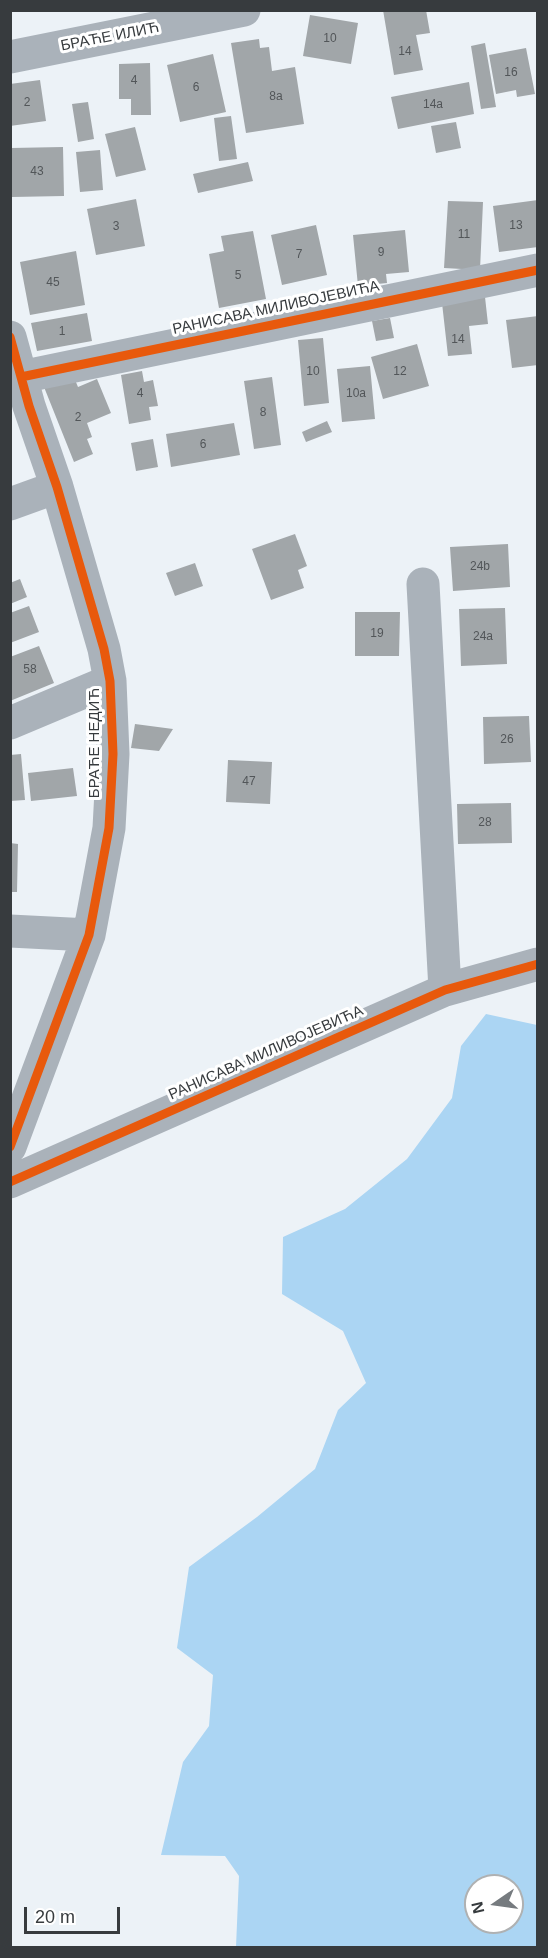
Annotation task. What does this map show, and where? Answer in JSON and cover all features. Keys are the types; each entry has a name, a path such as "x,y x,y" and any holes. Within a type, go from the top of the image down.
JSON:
{"street":[{"name":"БРАЋЕ ИЛИЋ","path":"10,57 244,10"},
{"name":"РАНИСАВА МИЛИВОЈЕВИЋА","path":"21,377 537,270"},
{"name":"БРАЋЕ НЕДИЋ","path":"10,337 104,648 110,681 113,754 109,828 89,935 10,1147"},
{"path":"10,504 57,487"},
{"path":"423,584 445,990"},
{"path":"10,723 110,681"},
{"path":"10,931 89,935"},
{"name":"РАНИСАВА МИЛИВОЈЕВИЋА","path":"10,1182 445,990 537,964"}],"shaded area":[{"path":"486,1014 537,1025 537,1947 236,1947 239,1876 225,1856 161,1855 183,1762 209,1726 213,1675 177,1648 189,1567 257,1517 315,1469 338,1410 366,1383 343,1331 282,1294 283,1237 345,1209 407,1159 452,1098 461,1046"}],"building":[{"path":"383,10 426,10 430,33 416,35 423,70 394,75"},
{"path":"310,15 358,23 351,64 303,56"},
{"path":"259,39 260,48 269,47 272,71 295,67 304,124 246,133 231,43"},
{"path":"485,43 496,107 481,109 471,46"},
{"path":"526,48 535,94 517,97 516,90 496,94 489,55"},
{"path":"213,54 226,112 180,122 167,65"},
{"path":"150,63 151,115 131,115 131,99 119,99 119,64"},
{"path":"40,80 46,121 10,126 10,84"},
{"path":"469,82 474,114 398,129 391,97"},
{"path":"88,102 94,139 78,142 72,104"},
{"path":"231,116 237,159 219,161 214,118"},
{"path":"456,122 461,148 436,153 431,126"},
{"path":"135,127 146,170 116,177 105,134"},
{"path":"63,147 64,196 12,197 11,148"},
{"path":"100,150 103,190 80,192 76,152"},
{"path":"248,162 253,181 198,193 193,174"},
{"path":"136,199 145,246 96,255 87,209"},
{"path":"538,200 538,247 499,252 493,206"},
{"path":"448,201 483,202 480,270 444,268"},
{"path":"316,225 327,275 282,285 271,235"},
{"path":"405,230 409,272 386,274 387,283 358,286 353,235"},
{"path":"253,231 266,299 219,308 209,254 224,251 221,236"},
{"path":"76,251 85,305 30,315 20,262"},
{"path":"485,297 488,324 469,326 472,354 448,356 442,303"},
{"path":"87,313 92,341 37,351 31,323"},
{"path":"538,316 538,365 512,368 506,320"},
{"path":"390,318 394,338 376,341 372,321"},
{"path":"323,338 329,403 304,406 298,340"},
{"path":"417,344 429,386 383,399 371,357"},
{"path":"370,366 375,419 342,422 337,369"},
{"path":"142,371 144,382 153,380 158,406 149,407 151,420 129,424 121,375"},
{"path":"73,375 78,387 97,379 111,413 87,423 92,437 87,439 93,454 74,462 44,387"},
{"path":"272,377 281,445 254,449 244,381"},
{"path":"327,421 332,432 306,442 302,432"},
{"path":"234,423 240,455 171,467 166,434"},
{"path":"153,439 158,467 136,471 131,443"},
{"path":"295,534 307,566 298,570 304,588 271,600 252,549"},
{"path":"508,544 510,587 453,591 450,547"},
{"path":"195,563 203,586 175,596 166,573"},
{"path":"20,579 27,597 10,604 10,583"},
{"path":"29,606 39,632 10,643 10,613"},
{"path":"505,608 507,664 461,666 459,609"},
{"path":"355,612 400,612 399,656 355,656"},
{"path":"39,646 54,683 10,701 10,657"},
{"path":"529,716 531,762 484,764 483,717"},
{"path":"135,724 173,729 159,751 131,748"},
{"path":"21,754 25,800 10,801 10,755"},
{"path":"228,760 272,762 270,804 226,802"},
{"path":"73,768 77,796 31,801 28,773"},
{"path":"511,803 512,843 458,844 457,804"},
{"path":"10,843 18,844 17,892 10,892"}],"cycle path":[{"path":"21,377 538,270"},
{"path":"10,337 104,649 110,681 113,754 109,828 89,935 10,1147"},
{"path":"10,1182 445,990 538,964"}]}
